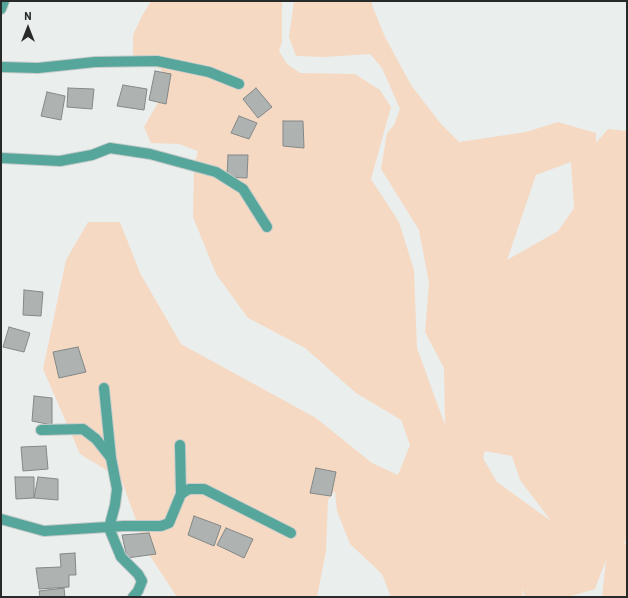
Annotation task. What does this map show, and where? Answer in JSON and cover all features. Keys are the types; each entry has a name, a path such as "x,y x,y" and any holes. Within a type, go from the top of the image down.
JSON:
{"street":[{"path":"1,9 4,1"},
{"path":"1,67 38,68 95,62 157,61 210,72 239,84"},
{"path":"1,158 60,161 92,155 110,148 150,154 216,172 243,189 267,227"},
{"path":"104,388 111,458 117,489 116,505 109,528 121,557 138,574 142,581 138,591 133,597"},
{"path":"41,430 83,429 96,438 111,458"},
{"path":"1,519 44,530 109,528 124,526 161,526 169,523 181,494 180,445"},
{"path":"181,494 189,489 204,489 291,533"}],"shaded area":[{"path":"151,1 282,1 282,42 279,51 287,64 300,73 355,74 380,90 391,107 371,179 399,222 414,270 417,348 445,425 444,368 425,332 429,283 419,230 381,169 387,133 394,125 400,109 382,68 370,54 325,57 296,56 289,37 294,1 372,1 372,5 385,37 411,85 441,124 459,142 526,132 558,122 596,133 596,143 608,129 627,131 627,541 624,542 627,546 627,597 602,597 606,560 595,589 568,597 525,597 522,588 523,597 391,597 382,574 350,544 337,511 335,491 328,500 326,551 317,597 177,597 148,553 121,479 80,454 43,369 66,260 88,222 120,222 140,273 181,344 316,418 372,463 398,475 410,445 401,420 356,393 305,348 248,318 216,274 193,217 194,166 198,151 179,144 151,143 144,127 164,92 161,69 141,63 133,57 133,35","holes":["571,162 574,208 558,231 507,260 536,175","485,451 512,456 520,480 551,521 497,482 483,458"]}],"building":[{"path":"155,71 171,74 166,104 149,100"},
{"path":"123,85 147,89 144,110 117,106"},
{"path":"68,88 94,89 92,109 67,107"},
{"path":"256,88 272,107 258,118 243,99"},
{"path":"47,92 65,96 61,120 41,116"},
{"path":"239,116 257,123 249,139 231,133"},
{"path":"283,121 303,121 304,148 283,146"},
{"path":"228,155 248,155 247,178 227,177"},
{"path":"24,290 43,292 41,316 23,315"},
{"path":"9,327 30,333 24,352 3,347"},
{"path":"78,347 86,372 59,378 53,352"},
{"path":"34,396 52,398 52,425 32,421"},
{"path":"46,446 48,469 23,471 21,447"},
{"path":"316,468 336,472 331,496 310,493"},
{"path":"15,477 34,477 34,498 16,499"},
{"path":"38,477 58,479 58,500 34,498"},
{"path":"194,516 221,526 214,546 188,535"},
{"path":"226,528 253,539 244,558 217,545"},
{"path":"149,533 156,554 127,558 122,535"},
{"path":"75,553 76,575 69,575 69,587 39,589 36,568 61,567 60,554"},
{"path":"64,588 65,597 40,597 39,591"}]}
